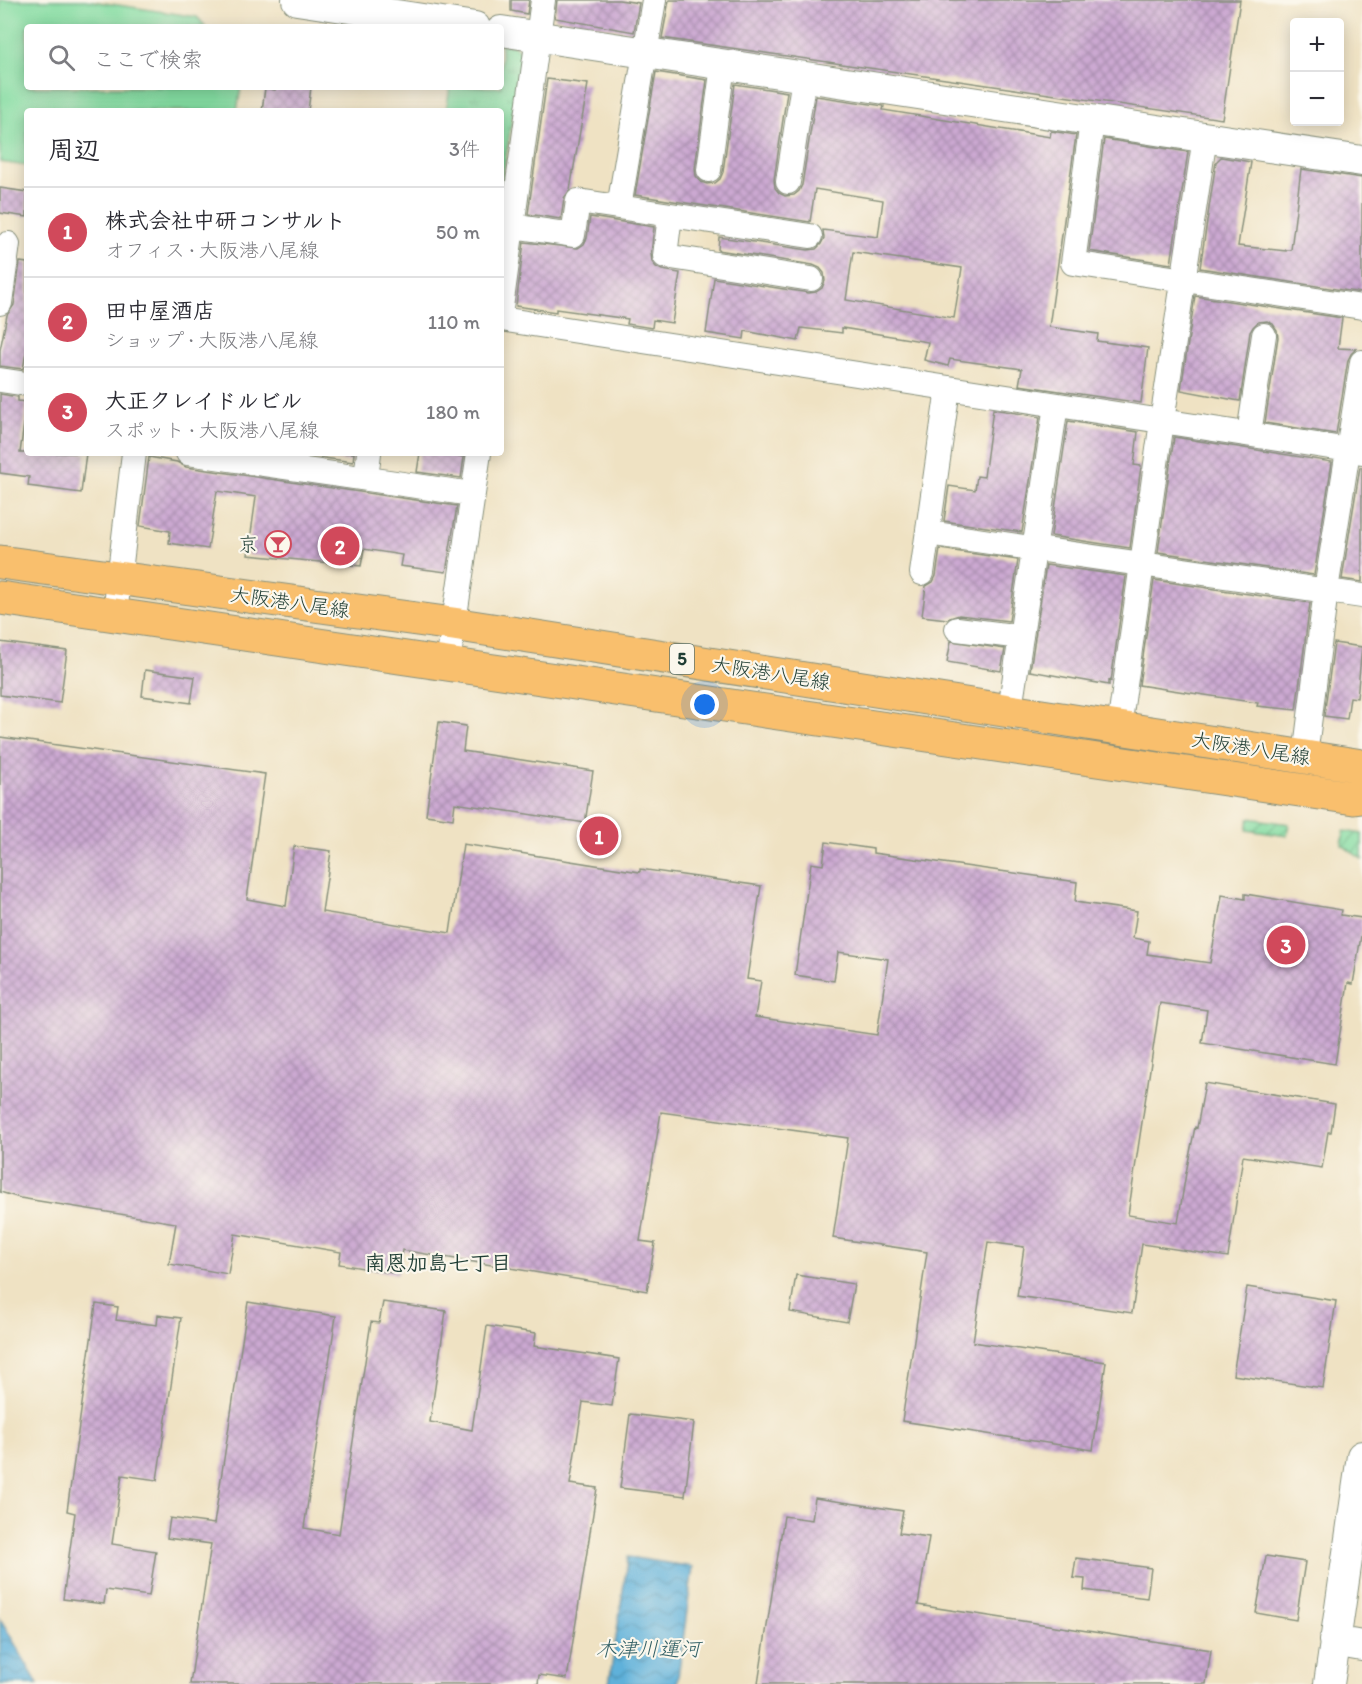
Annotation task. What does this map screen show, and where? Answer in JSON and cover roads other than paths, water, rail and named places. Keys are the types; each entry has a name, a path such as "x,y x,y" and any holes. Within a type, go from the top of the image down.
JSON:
{"main road":[{"name":"大阪港八尾線","path":"0,562 453,624 1010,709 1362,766"},
{"name":"大阪港八尾線","path":"0,598 1330,795 1362,797"}],"street":[{"path":"297,0 430,10 467,24"},
{"path":"504,285 543,0"},
{"path":"619,207 654,0"},
{"path":"504,31 1362,161"},
{"path":"709,170 723,65"},
{"path":"788,182 804,77"},
{"path":"1092,121 1073,263 1362,307"},
{"path":"1119,728 1161,421 1205,137"},
{"path":"512,226 573,235 578,201 810,236"},
{"path":"670,215 665,256 812,279"},
{"path":"0,303 12,244"},
{"path":"504,319 1355,451"},
{"path":"1248,434 1264,335"},
{"path":"1305,756 1326,590 1355,451 1362,362"},
{"path":"0,380 24,384"},
{"path":"922,573 948,388"},
{"path":"1010,709 1056,405"},
{"path":"114,614 134,456"},
{"path":"209,456 472,494"},
{"path":"366,478 369,456"},
{"path":"448,663 478,456"},
{"path":"928,533 1362,596"},
{"path":"957,629 1021,638"},
{"path":"1329,1684 1348,1643 1361,1465"}],"water":[{"name":"木津川運河","path":"628,1557 693,1567 677,1684 609,1684"},
{"path":"0,1618 38,1684 0,1684"}],"place":[{"name":"京","path":"278,544"},
{"name":"田中屋酒店","path":"340,546"},
{"name":"株式会社中研コンサルト","path":"599,836"},
{"name":"大正クレイドルビル","path":"1286,945"}],"district":[{"name":"南恩加島七丁目","path":"438,1263"}]}
